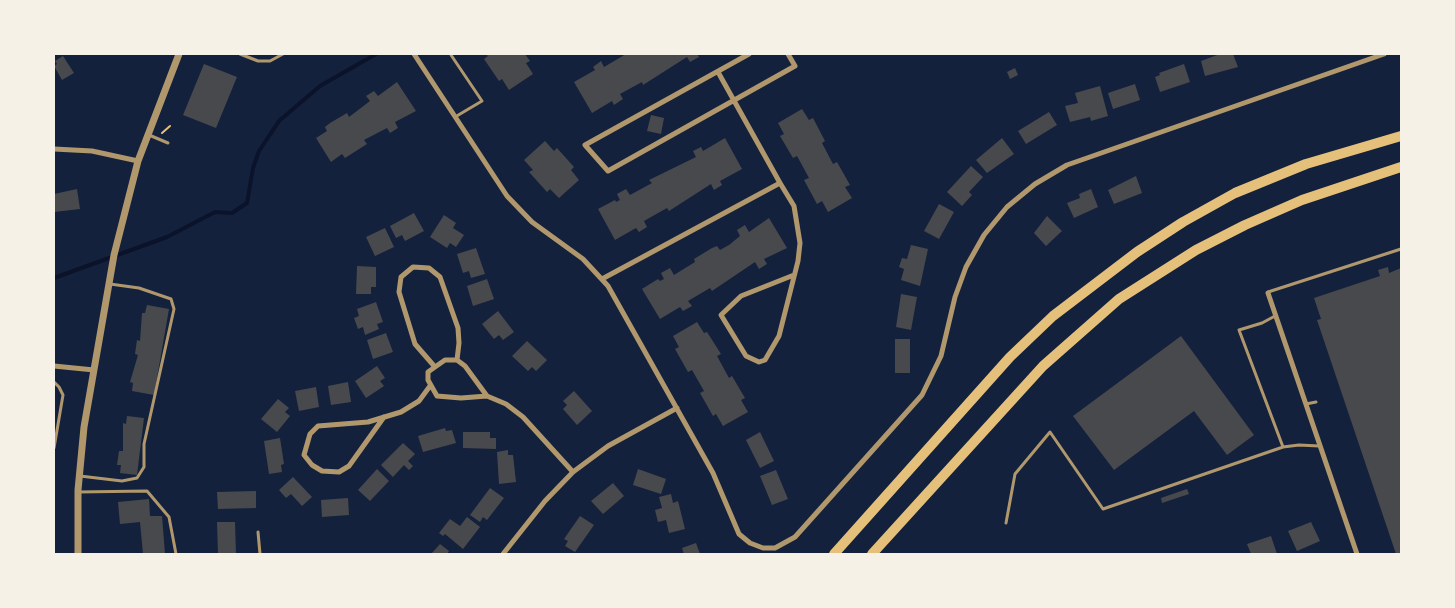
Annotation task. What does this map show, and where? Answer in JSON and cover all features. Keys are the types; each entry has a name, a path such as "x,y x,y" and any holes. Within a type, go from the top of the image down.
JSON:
{"highway":[{"path":"834,554 1010,357 1053,316 1137,252 1183,222 1235,193 1306,164 1401,136"},
{"path":"872,554 1043,366 1119,299 1196,250 1245,225 1302,200 1401,167"}],"street":[{"path":"78,554 78,492 84,426 109,284 138,161 179,54"},
{"path":"414,54 507,196 532,222 584,259 608,286 713,473 739,534 750,543 763,548 775,548 787,543 822,507 922,395 941,356 955,297 966,266 990,228 1008,207 1035,184 1067,165 1384,54"},
{"path":"749,54 585,145 608,171 795,66 788,54"},
{"path":"718,72 794,206 800,242 794,275 779,336 765,360 759,362 746,356 721,315 741,296 794,275"},
{"path":"54,149 92,151 138,161"},
{"path":"602,279 780,182"},
{"path":"435,368 415,344 399,292 401,277 414,267 429,268 440,278 458,328 460,343 457,360"},
{"path":"1268,293 1357,554"},
{"path":"487,396 465,366 457,360 445,360 428,372 430,386 437,396 461,398 487,396 506,404 523,417 573,472"},
{"path":"54,366 94,370"},
{"path":"384,417 349,466 338,472 322,472 312,465 304,455 310,434 318,426 368,422 384,417 402,412 419,401 430,386"},
{"path":"503,554 545,501 573,472 608,446 677,408"}],"lane":[{"path":"240,54 258,61 270,61 283,54"},
{"path":"451,55 482,100 455,117"},
{"path":"148,135 168,143"},
{"path":"1268,293 1401,249"},
{"path":"79,476 122,481 137,478 144,467 144,444 174,309 171,299 139,288 109,284"},
{"path":"1276,316 1262,323 1239,330 1283,447"},
{"path":"54,382 63,395 54,448"},
{"path":"1306,404 1316,402"},
{"path":"1006,523 1015,474 1050,432 1103,509 1283,447 1299,445 1320,446"},
{"path":"78,492 147,491 170,517 176,554"},
{"path":"258,532 260,554"}],"building":[{"path":"486,54 525,54 530,61 526,63 533,74 509,90 502,79 499,81 484,59 488,56"},
{"path":"626,54 697,54 699,57 690,62 687,57 643,85 642,82 620,94 623,99 614,105 612,101 592,113 574,82 595,70 593,67 601,61 604,67"},
{"path":"1220,54 1233,54 1238,67 1205,76 1201,61"},
{"path":"63,56 74,73 62,80 54,66 57,64 55,61"},
{"path":"204,64 237,77 216,128 183,115"},
{"path":"1184,64 1190,82 1160,92 1155,77 1160,75 1159,73"},
{"path":"1015,68 1018,75 1010,79 1007,72"},
{"path":"397,82 416,111 395,122 398,128 390,133 387,128 364,140 367,144 345,158 342,154 331,162 316,138 327,131 325,127 347,113 349,117 370,101 366,96 374,91 378,96"},
{"path":"1135,84 1140,100 1113,109 1108,93"},
{"path":"1100,86 1108,116 1091,121 1090,117 1070,122 1065,106 1078,103 1075,93"},
{"path":"802,109 809,120 813,118 825,141 822,143 833,164 837,162 850,185 845,187 852,198 828,212 822,201 817,204 804,180 809,178 797,156 793,158 780,136 784,134 778,123"},
{"path":"1049,112 1057,125 1026,144 1018,131"},
{"path":"651,115 664,118 661,134 647,131"},
{"path":"725,138 742,169 720,181 722,185 714,190 711,184 669,211 667,208 644,221 647,227 639,232 636,228 615,240 598,209 615,200 616,202 620,200 617,194 626,189 630,195 652,183 649,180 696,157 693,151 701,147 703,151"},
{"path":"1002,138 1014,154 987,173 976,160"},
{"path":"545,141 554,151 557,148 574,167 571,170 579,180 559,198 550,189 547,192 529,172 533,170 524,160"},
{"path":"971,166 983,177 969,192 972,195 962,206 947,192"},
{"path":"1136,176 1142,193 1114,204 1108,190"},
{"path":"77,189 80,209 54,212 54,194"},
{"path":"1091,189 1098,207 1074,218 1067,203 1080,198 1079,194"},
{"path":"939,204 954,212 939,239 924,231"},
{"path":"414,213 424,231 405,241 402,235 396,238 390,226"},
{"path":"444,215 456,223 453,228 464,235 456,247 450,243 447,248 430,237"},
{"path":"1047,216 1062,231 1046,246 1034,233"},
{"path":"769,218 787,248 764,259 767,264 759,269 755,262 712,291 710,288 688,301 692,306 683,311 680,307 660,319 642,289 658,279 660,281 664,279 661,273 670,268 674,275 695,262 694,259 712,248 717,246 720,250 729,245 740,236 737,230 745,225 749,232"},
{"path":"385,228 394,247 375,256 366,237"},
{"path":"911,245 928,249 920,286 901,280 904,269 899,267 902,258 907,259"},
{"path":"476,248 485,274 471,278 469,271 463,273 457,254"},
{"path":"357,266 376,267 376,287 371,287 371,294 356,294"},
{"path":"1388,267 1389,273 1401,268 1401,554 1396,554 1317,320 1321,319 1314,298 1380,276 1378,270"},
{"path":"487,279 494,299 473,306 467,286"},
{"path":"901,294 917,297 911,330 896,327"},
{"path":"376,302 383,322 377,324 379,329 365,335 363,327 358,329 354,318 359,316 357,309"},
{"path":"147,305 169,309 154,395 132,391 133,383 130,382 138,355 135,354 137,340 140,341 142,313 145,313"},
{"path":"498,311 514,332 503,340 499,335 494,339 482,324"},
{"path":"697,322 704,333 707,332 721,354 717,356 729,378 732,376 745,398 741,400 748,412 723,426 716,414 713,416 700,393 704,391 692,370 688,372 675,349 679,347 673,336"},
{"path":"386,333 393,352 373,359 367,340"},
{"path":"1181,336 1254,435 1227,455 1194,411 1114,470 1073,416"},
{"path":"895,339 910,339 910,373 895,373"},
{"path":"527,341 547,360 536,371 532,367 528,371 512,356"},
{"path":"377,366 385,378 380,381 384,386 366,398 355,381"},
{"path":"348,382 351,402 331,405 328,386"},
{"path":"316,387 319,407 299,411 295,391"},
{"path":"574,391 592,411 577,425 563,409 567,405 563,401"},
{"path":"278,399 289,408 285,412 290,416 277,432 261,419"},
{"path":"127,416 144,418 137,475 120,473 121,465 117,465 119,451 123,451 123,423 126,424"},
{"path":"445,428 446,431 452,430 456,443 423,452 418,436"},
{"path":"463,432 490,432 490,438 496,438 496,449 463,448"},
{"path":"760,432 774,461 760,468 746,440"},
{"path":"280,438 284,464 281,465 282,472 269,474 264,441"},
{"path":"403,443 415,454 408,461 413,466 409,470 404,465 393,477 381,465"},
{"path":"508,450 508,455 513,455 516,482 499,484 497,452"},
{"path":"377,469 389,481 370,501 358,490"},
{"path":"638,469 666,479 661,494 633,485"},
{"path":"776,470 788,499 772,505 760,476"},
{"path":"293,477 312,497 302,506 291,494 286,498 279,490"},
{"path":"613,483 624,496 603,514 591,501"},
{"path":"490,488 504,498 487,520 483,517 480,522 470,515"},
{"path":"1187,489 1189,494 1162,503 1161,498"},
{"path":"256,491 256,508 218,509 217,492"},
{"path":"671,494 673,503 678,501 685,529 669,533 666,520 658,522 655,510 662,508 659,497"},
{"path":"348,498 349,515 322,517 321,500"},
{"path":"149,499 150,516 162,516 165,554 143,554 140,522 120,524 118,502"},
{"path":"580,516 594,525 575,552 565,546 568,541 564,539"},
{"path":"467,517 480,527 463,549 445,534 443,536 439,533 450,519 460,526"},
{"path":"217,522 235,522 236,554 218,554"},
{"path":"1311,522 1320,541 1297,551 1288,531"},
{"path":"1271,536 1277,554 1251,554 1247,544"},
{"path":"696,543 700,554 684,554 682,548"},
{"path":"440,544 449,551 447,554 431,554"}],"waterway":[{"path":"54,278 167,237 215,212 232,213 247,203 253,168 259,151 279,121 320,86 376,54"}]}
